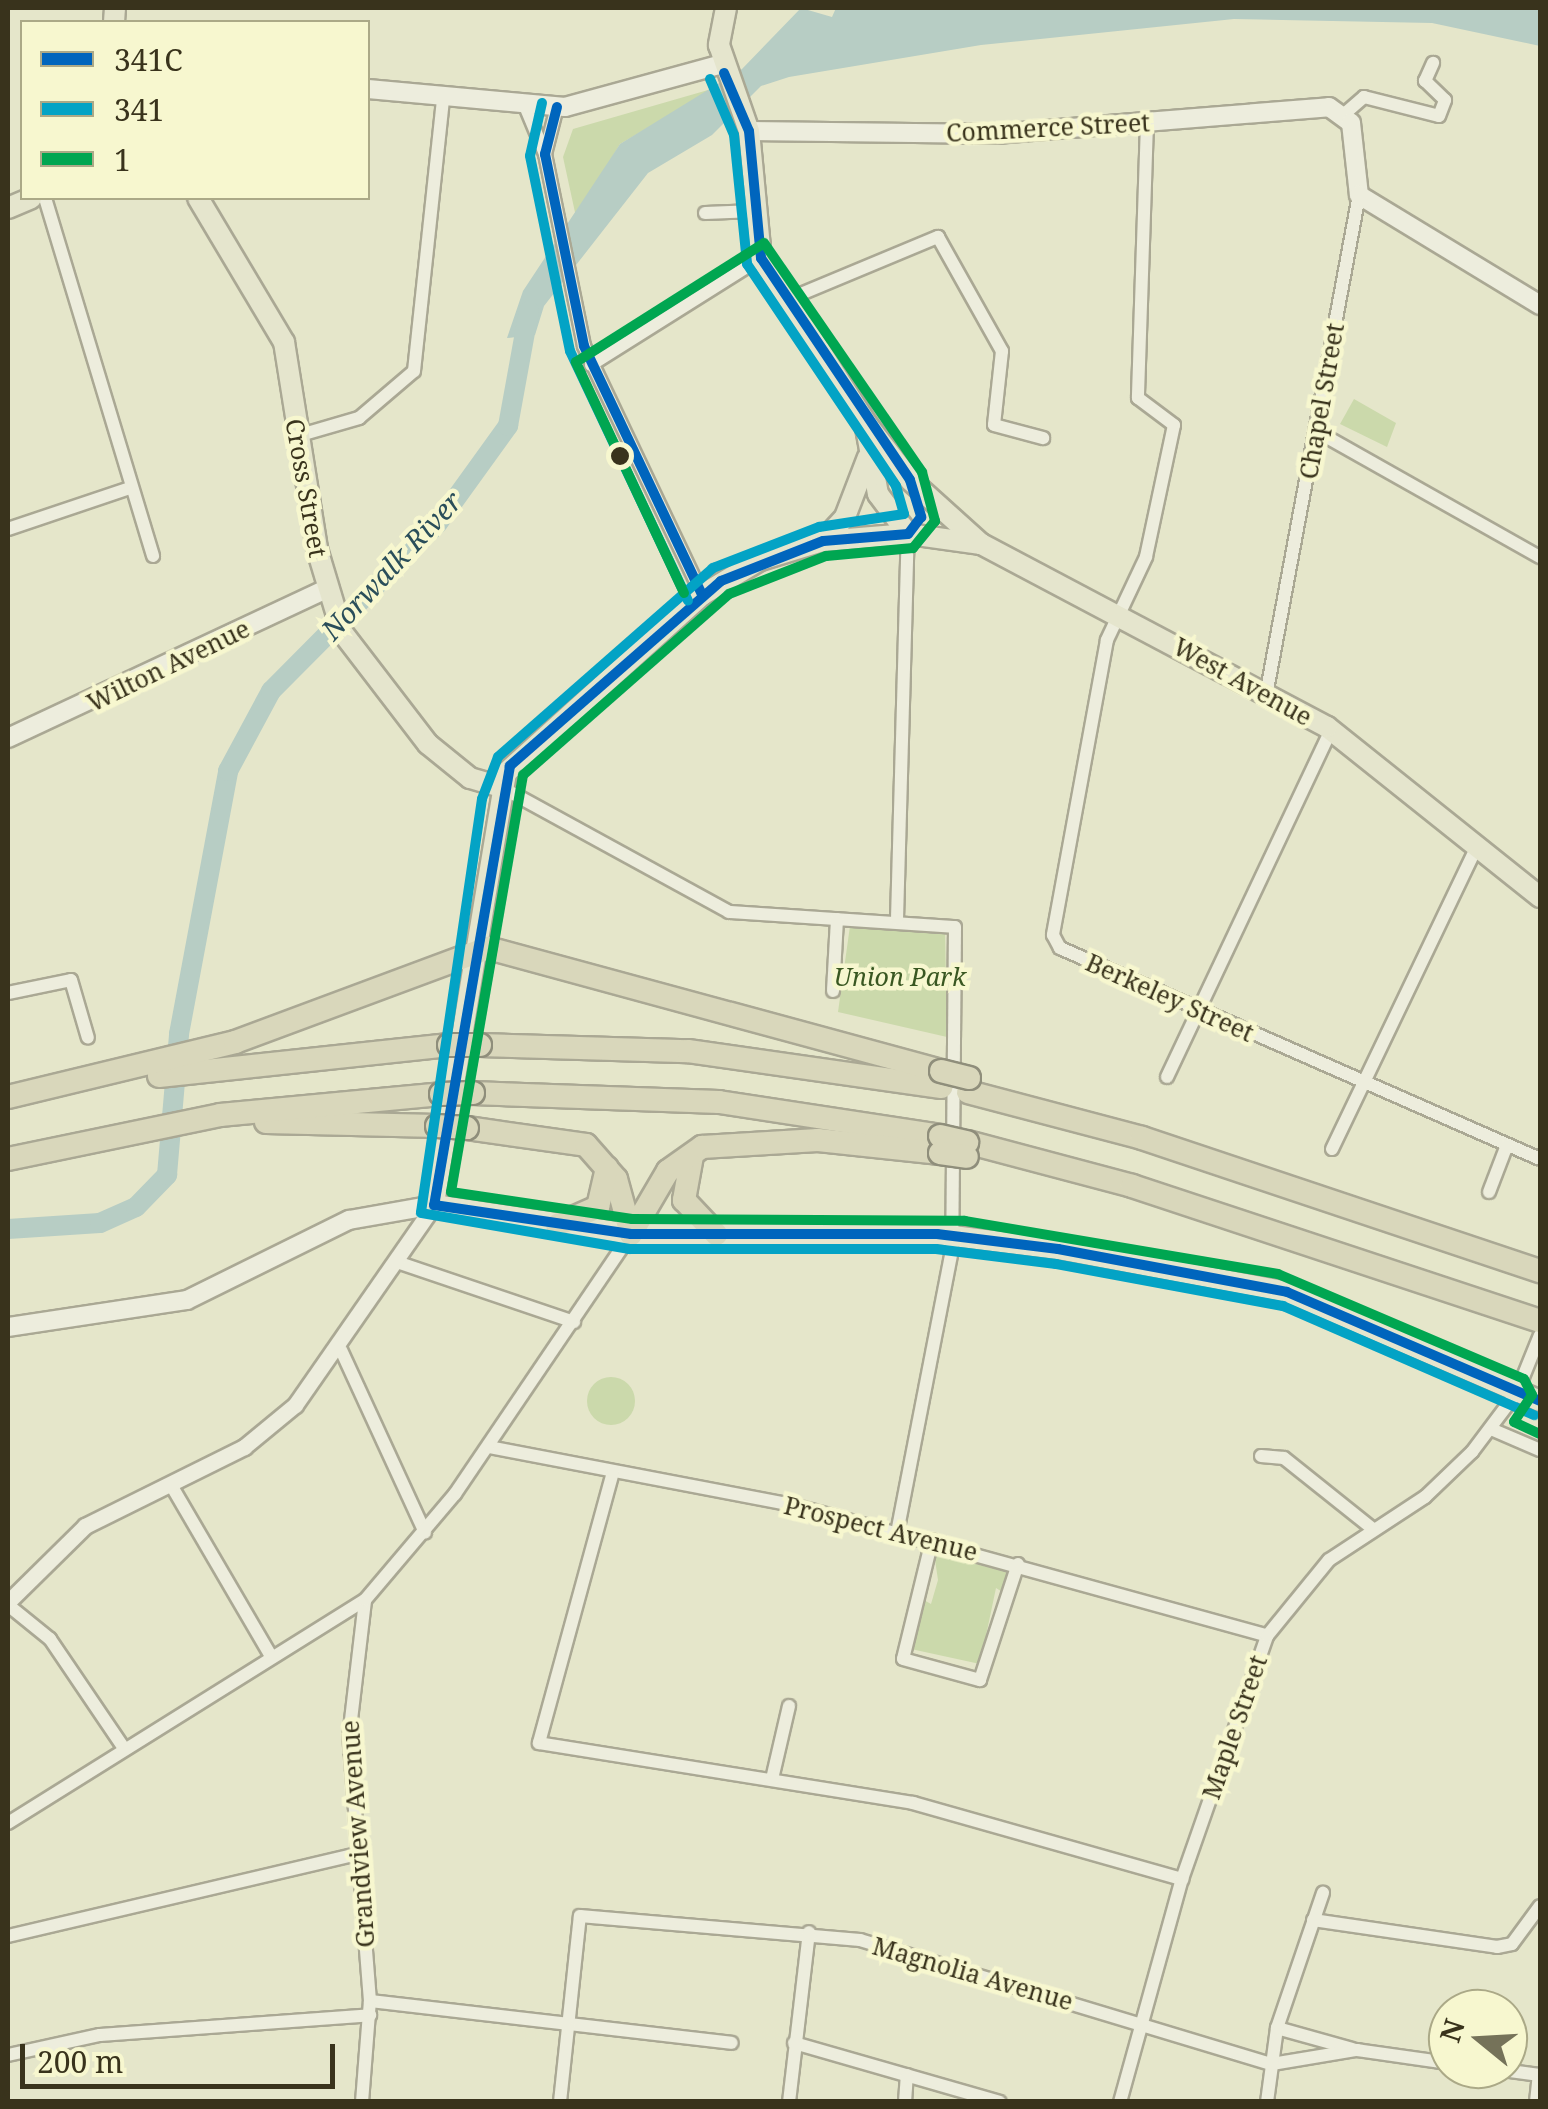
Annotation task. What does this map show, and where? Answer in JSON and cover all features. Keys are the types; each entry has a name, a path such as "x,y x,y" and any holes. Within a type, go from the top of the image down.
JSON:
{"highway":[{"path":"233,1053 475,950 499,949 968,1085 1540,1271"},
{"path":"8,1109 233,1053 449,1045 688,1051 941,1078"},
{"path":"8,1097 121,1078"},
{"path":"8,1159 113,1134 441,1094 719,1102 940,1144 1206,1210 1538,1325"},
{"path":"220,1120 436,1126 563,1135 604,1160 631,1234"},
{"path":"631,1234 668,1171 702,1147 818,1140 940,1144"},
{"path":"702,1147 684,1168 682,1192 716,1234"},
{"path":"557,1224 603,1201 604,1160"}],"main road":[{"path":"726,8 723,69 746,123 761,258 784,301 866,423 910,480 981,544"},
{"path":"370,89 443,100 557,107 723,69"},
{"name":"Commerce Street","path":"746,123 996,134 1147,123 1304,104 1342,116"},
{"name":"Chapel Street","path":"1342,116 1359,149 1358,196"},
{"path":"1358,196 1540,305"},
{"name":"Cross Street","path":"199,200 280,332 329,598 359,661 428,744 470,778 501,787"},
{"path":"866,423 886,512 908,534 921,517 910,480"},
{"path":"823,541 845,517 870,450"},
{"name":"West Avenue","path":"501,787 532,741 702,595 760,560 823,541 908,534 981,544 1267,690 1331,730 1540,897"},
{"name":"Wilton Avenue","path":"8,738 329,598"},
{"path":"434,1205 501,787"},
{"path":"8,1327 187,1300 349,1220 434,1205 631,1234 952,1235 1287,1292 1540,1401"}],"street":[{"path":"1342,116 1364,97 1438,116 1445,100 1425,81 1432,63"},
{"path":"297,436 358,418 414,371 443,100"},
{"path":"525,106 546,154 584,346 702,595"},
{"path":"546,154 557,107"},
{"name":"Berkeley Street","path":"1147,123 1138,398 1174,425 1146,556 1117,614 1053,935 1060,948 1540,1159"},
{"name":"Chapel Street","path":"1267,690 1358,196"},
{"path":"46,200 153,556"},
{"path":"705,213 755,210"},
{"path":"784,301 938,237 1002,351 994,425 1043,438"},
{"path":"592,365 761,258"},
{"path":"1316,431 1540,557"},
{"path":"8,530 130,488"},
{"path":"897,920 908,534"},
{"path":"1167,1077 1331,730"},
{"path":"501,787 729,912 897,920 955,928 952,1235 943,1329 897,1532"},
{"path":"1332,1149 1368,1085 1478,844"},
{"path":"834,991 837,919"},
{"path":"8,992 71,980 88,1038"},
{"path":"1489,1192 1508,1145"},
{"path":"124,1747 50,1639 8,1604 86,1526 244,1447 341,1350 434,1205"},
{"path":"8,1822 364,1600 425,1533 488,1447 631,1234"},
{"path":"397,1262 574,1322"},
{"name":"Maple Street","path":"1120,2102 1137,2021 1266,1636 1316,1572 1373,1528 1425,1496 1491,1429 1517,1392 1538,1325"},
{"path":"341,1350 425,1533"},
{"path":"1491,1429 1540,1450"},
{"name":"Prospect Avenue","path":"488,1447 932,1540 1266,1636"},
{"path":"1261,1456 1284,1458 1373,1528"},
{"path":"613,1472 539,1743 913,1802 1182,1879"},
{"path":"172,1485 271,1656"},
{"path":"932,1540 903,1659 980,1680 1018,1564"},
{"name":"Grandview Avenue","path":"362,2102 370,2008 354,1855 349,1692 364,1600"},
{"path":"772,1779 789,1706"},
{"path":"8,1936 354,1855"},
{"path":"1267,2102 1277,2028 1323,1893"},
{"path":"1313,1920 1498,1947 1512,1944 1540,1906"},
{"name":"Magnolia Avenue","path":"567,2028 580,1916 809,1932 1137,2021 1272,2064 1357,2050"},
{"path":"789,2102 809,1932"},
{"path":"8,2054 100,2035 370,2008 732,2042"},
{"path":"560,2102 567,2028"},
{"name":"Magnolia Avenue","path":"1277,2028 1357,2050 1428,2060"},
{"path":"794,2043 1000,2102"},
{"path":"905,2102 907,2075"},
{"path":"1536,2102 1540,2075"}],"green space":[{"path":"715,88 620,144 576,217 563,157 573,129"},
{"path":"1354,399 1396,423 1387,447 1340,424"},
{"name":"Union Park","path":"850,926 945,928 947,1037 838,1012"},
{"path":"611,1377 628,1384 635,1401 628,1418 611,1425 594,1418 587,1401 594,1384"},
{"path":"934,1553 1010,1573 1004,1593 996,1588 980,1664 911,1649 922,1599 931,1604 938,1580"}],"shaded area":[{"path":"801,8 832,17 836,8 1540,8 1540,46 1432,23 1234,19 981,45 789,77 761,86 712,135 648,173 544,306 535,335 507,338 523,291 620,144 742,69"}],"waterway":[{"name":"Norwalk River","path":"8,1229 100,1223 136,1207 167,1175 179,1034 228,771 271,691 438,523 508,426 529,311"}],"transit line":[{"name":"341C","path":"724,73 749,131 761,258 910,480 921,517 908,534 823,541 721,581 510,766 434,1205 631,1234 937,1234 1058,1249 1287,1292 1540,1401"},
{"name":"341","path":"710,79 734,135 747,264 896,486 904,514 819,527 713,568 498,757 482,799 421,1213 629,1249 936,1249 1056,1264 1283,1306 1534,1415"},
{"name":"341","path":"542,103 530,156 570,351 688,601"},
{"name":"341C","path":"557,107 545,154 584,346 702,595"},
{"name":"1","path":"684,593 576,362 764,243 922,472 935,521 913,548 826,556 729,594 523,775 451,1192 632,1219 965,1221 1278,1274 1524,1379 1532,1395 1514,1422 1540,1434"}]}
